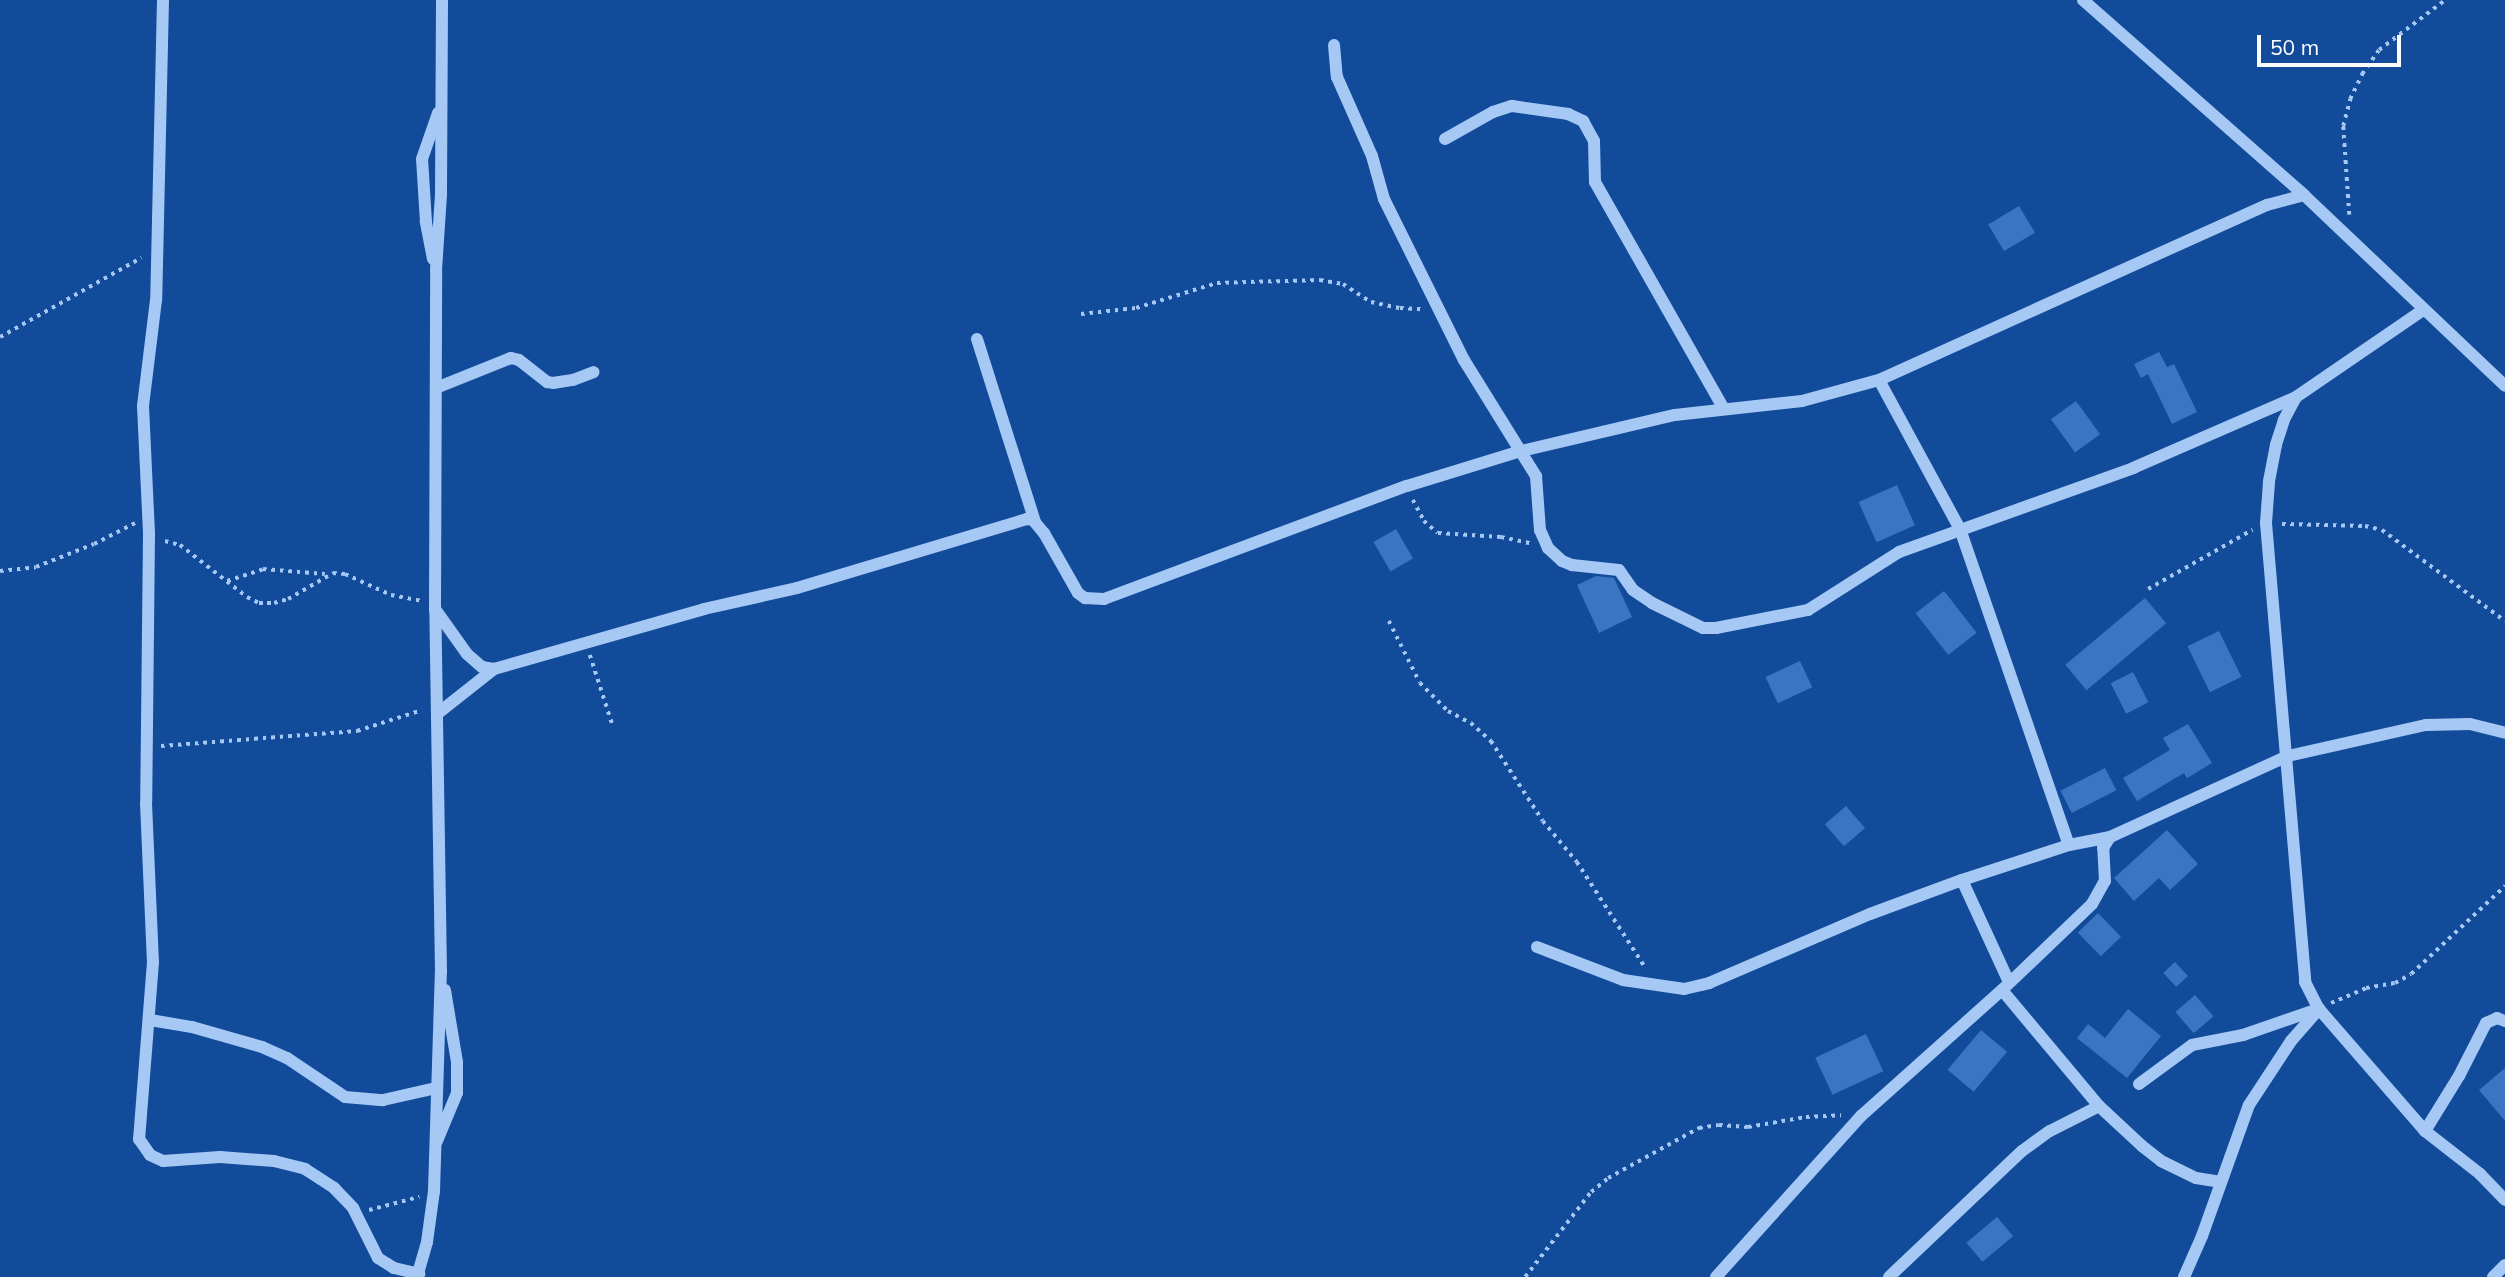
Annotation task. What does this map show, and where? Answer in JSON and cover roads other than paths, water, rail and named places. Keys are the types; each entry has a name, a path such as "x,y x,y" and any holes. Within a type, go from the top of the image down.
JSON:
{"street":[{"path":"163,0 158,248 153,335 143,406 149,534 146,747 152,890 150,1020 138,1133 150,1155 163,1161 199,1157 288,1163 320,1177 355,1211 378,1258 394,1268 418,1276 427,1242 434,1191 441,972 435,608 436,270 441,194 442,0"},
{"path":"2083,0 2304,195 2505,386"},
{"path":"1334,44 1337,77 1372,156 1384,199 1470,370 1536,477 1540,530 1548,548 1562,561 1572,565 1617,569 1633,590 1652,603 1709,629 1808,610 1877,564 1960,529 2133,468 2296,397 2423,310"},
{"path":"436,270 426,222 422,159 440,106"},
{"path":"1444,139 1493,112 1511,106 1568,114 1583,121 1594,141 1595,182 1724,409"},
{"path":"976,339 1035,522 1078,593 1085,598 1104,599 1406,485 1521,451 1661,418 1802,401 1879,380 2267,205 2304,195"},
{"path":"436,388 511,358 519,360 553,383 573,380 594,372"},
{"path":"1879,380 1960,529 2070,845"},
{"path":"2296,397 2284,420 2276,445 2269,482 2266,523 2288,756 2304,972 2311,997 2319,1009 2425,1131 2480,1174 2505,1200"},
{"path":"437,709 494,669 704,609 797,588 1027,519 1035,522"},
{"path":"435,608 467,654 482,667 494,669"},
{"path":"1537,947 1623,980 1684,989 1709,983 1870,914 1962,880 2070,845 2110,837 2288,756 2426,725 2470,724 2505,733"},
{"path":"1716,1277 1861,1116 2006,986 2092,904 2105,881 2103,848 2110,837"},
{"path":"1962,880 2006,986 2099,1106 2161,1161 2196,1178 2220,1182"},
{"path":"435,1145 457,1093 457,1062 441,972"},
{"path":"2139,1084 2192,1045 2243,1035 2319,1009"},
{"path":"2184,1277 2202,1236 2249,1105 2283,1052 2319,1009"},
{"path":"2425,1131 2486,1023 2497,1018 2505,1021"},
{"path":"150,1020 192,1027 262,1046 287,1058 345,1097 383,1100 436,1088"},
{"path":"1889,1277 2022,1152 2050,1131 2099,1106"},
{"path":"2493,1277 2505,1265"}]}
